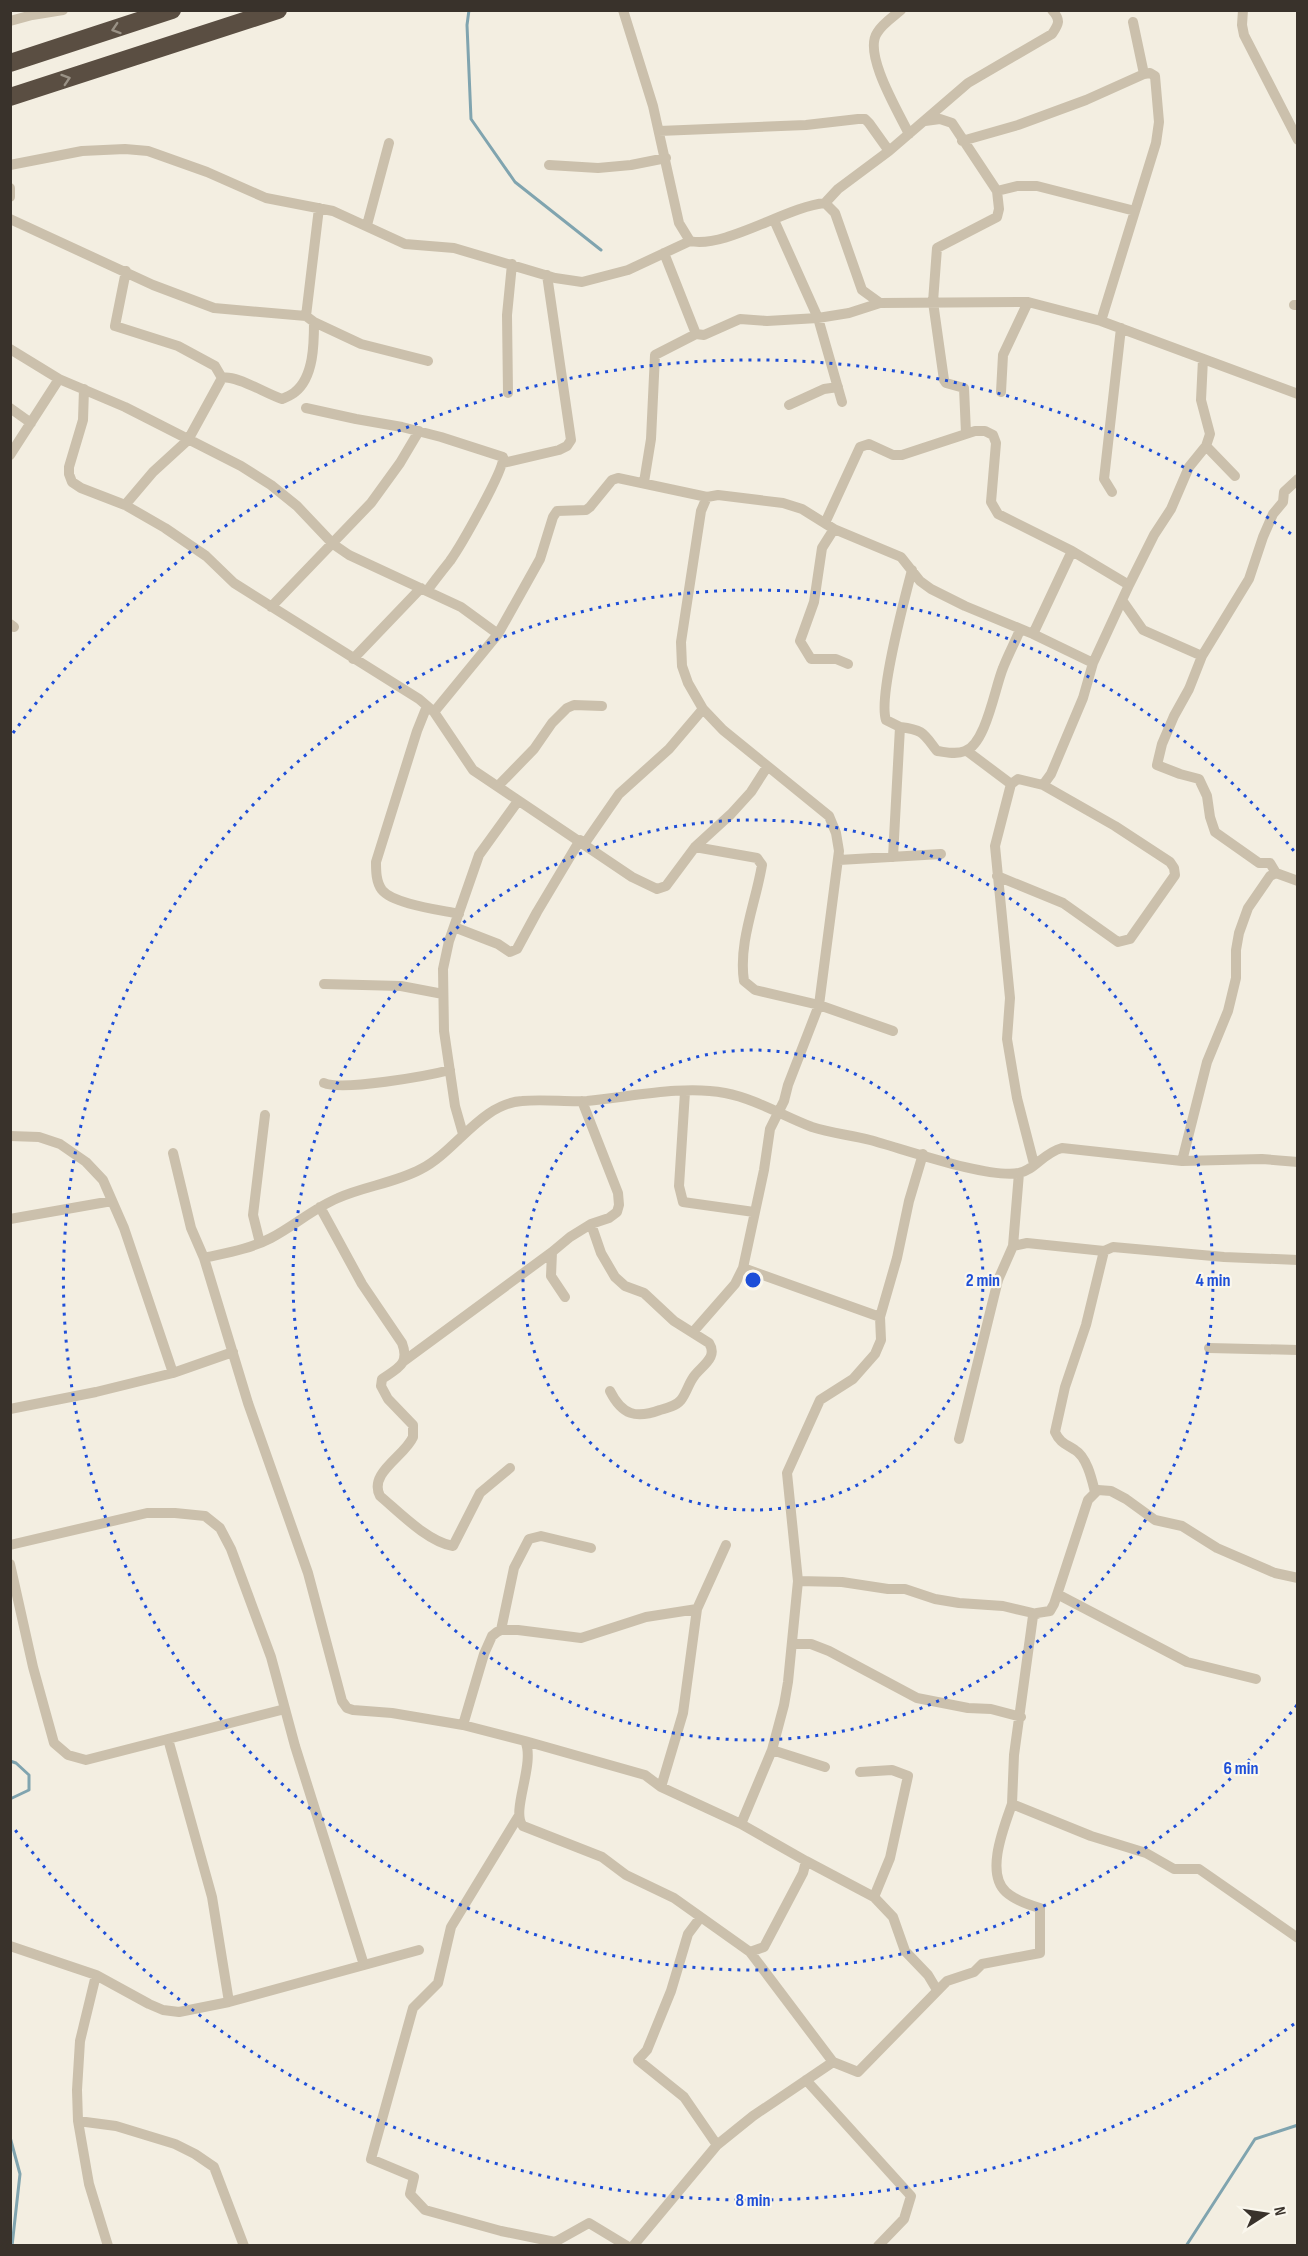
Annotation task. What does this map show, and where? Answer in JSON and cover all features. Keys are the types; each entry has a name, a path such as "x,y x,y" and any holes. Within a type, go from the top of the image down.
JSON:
{"highway":[{"path":"10,63 172,10"},
{"path":"10,97 278,10"}],"street":[{"path":"10,21 32,13 63,10"},
{"path":"623,10 659,131 679,223 690,241 696,243 716,239 774,220 808,206 825,203 838,189 889,151 968,83 1052,34 1059,24 1052,10"},
{"path":"901,10 877,31 874,47 879,72 909,134"},
{"path":"1244,10 1242,25 1244,34 1298,140"},
{"path":"1133,22 1144,74"},
{"path":"962,141 1028,122 1086,100 1144,74 1150,73 1155,76 1160,122 1156,143 1101,321"},
{"path":"659,131 806,125 858,119 869,123 889,151"},
{"path":"925,121 940,119 952,123 962,141 998,190 997,218 937,248 933,302 944,380 947,383 961,386 965,392 966,433"},
{"path":"367,225 389,143"},
{"path":"10,165 82,151 125,148 148,151 207,172 266,198 333,211 405,244 454,248 547,275 582,282 628,270 690,241"},
{"path":"549,165 598,168 666,158"},
{"path":"998,190 1017,186 1036,186 1135,211"},
{"path":"10,188 10,197"},
{"path":"825,203 835,213 862,290 880,303"},
{"path":"222,378 233,377 266,394 282,399 295,392 302,384 311,363 314,346 310,319 319,208"},
{"path":"10,219 153,285 214,308 310,319 361,344 428,361"},
{"path":"774,220 818,318 842,402"},
{"path":"664,253 696,334"},
{"path":"508,393 507,315 512,264"},
{"path":"126,271 115,326 178,346 215,366 222,378"},
{"path":"503,463 559,450 567,446 571,440 553,332 547,275"},
{"path":"1000,392 1003,355 1028,302"},
{"path":"644,483 651,439 655,355 696,334 704,334 740,319 767,321 818,318 849,313 880,303 1028,302 1101,321 1298,394"},
{"path":"1112,492 1104,479 1121,328"},
{"path":"10,349 59,379 125,407 241,466 297,506 333,544 349,555 461,607 498,634"},
{"path":"1043,785 1083,698 1093,663 1129,585 1154,535 1171,509 1189,467 1206,446 1210,434 1201,400 1203,359"},
{"path":"125,505 153,472 188,440 222,378"},
{"path":"10,454 59,379"},
{"path":"789,405 824,389 838,387"},
{"path":"84,389 83,420 69,467 72,482 81,488 125,505 190,543 234,583 431,709 473,770 632,877 657,889 666,886 695,847 751,792 767,768"},
{"path":"10,408 31,423"},
{"path":"306,408 419,431 503,457 503,463 492,490 451,560 353,659"},
{"path":"848,664 836,659 811,659 800,641 814,602 822,548 829,526 860,447 865,445 869,444 893,455 902,455 975,430 993,435 996,443 991,502 998,514 1072,551 1129,585"},
{"path":"271,607 371,503 400,463 419,431"},
{"path":"1206,446 1235,476"},
{"path":"459,914 390,897 379,885 376,875 376,862 417,731 431,709 498,634 540,559 557,511 586,510 614,478 706,497 718,495 783,503 802,509 829,526 901,558 920,581 931,589 1020,630 1034,634 1093,663"},
{"path":"1276,873 1273,865 1259,863 1215,832 1207,796 1199,779 1157,765 1165,737 1190,689 1202,656 1249,579 1263,537 1274,514 1283,502 1284,492 1298,479"},
{"path":"693,1332 735,1284 743,1268 764,1170 770,1129 784,1101 819,1005 839,860 836,833 829,816 723,730 703,709 682,666 681,642 701,511 706,497"},
{"path":"1034,634 1072,551"},
{"path":"912,570 896,636 884,715 886,720 900,727 925,734 937,751 951,753 967,751 976,742 983,728 1002,669 1020,630"},
{"path":"1122,600 1143,630 1202,656"},
{"path":"498,786 534,749 552,723 567,708 574,705 602,706"},
{"path":"454,927 487,939 510,952 517,949 537,912 582,842 619,794 669,749 703,709"},
{"path":"893,857 900,727"},
{"path":"967,751 1011,784"},
{"path":"997,876 1063,903 1118,942 1124,942 1130,939 1174,874 1174,868 1170,862 1115,826 1043,785 1018,779 1011,784 995,846 997,876 1010,998 1007,1039 1017,1098 1034,1164"},
{"path":"463,1134 455,1106 444,1031 443,969 454,927 479,855 518,801"},
{"path":"695,847 757,858 762,865 746,937 742,972 744,981 755,990 819,1005 893,1031"},
{"path":"839,860 941,854"},
{"path":"1182,1161 1207,1062 1228,1011 1236,978 1236,950 1239,933 1248,908 1270,876 1276,873 1298,880"},
{"path":"324,984 401,986 443,994"},
{"path":"324,1083 332,1086 352,1085 450,1070"},
{"path":"204,1258 270,1239 320,1207 359,1188 402,1177 421,1169 446,1153 463,1134 499,1107 511,1102 582,1101 702,1091 726,1094 750,1101 814,1128 923,1154 949,1163 1000,1173 1019,1173 1032,1167 1051,1151 1062,1148 1182,1161 1262,1159 1298,1162"},
{"path":"686,1092 679,1186 683,1202 754,1212"},
{"path":"510,1468 480,1493 453,1546 446,1545 418,1528 380,1496 377,1483 413,1437 413,1425 388,1399 381,1386 382,1378 591,1224 609,1218 617,1212 618,1193 582,1101"},
{"path":"260,1243 253,1215 265,1115"},
{"path":"10,1136 39,1137 60,1144 86,1162 103,1180 139,1270 173,1373"},
{"path":"173,1153 191,1227 204,1258 248,1403 308,1573 342,1701 347,1708 463,1725 645,1775 661,1787 741,1824 874,1897 894,1917 905,1951 928,1975 938,1990"},
{"path":"741,1824 772,1750 784,1705 792,1644 798,1581 787,1473 820,1400 854,1379 875,1354 881,1340 880,1317 923,1154"},
{"path":"959,1439 998,1280 1012,1246 1019,1173"},
{"path":"10,1219 112,1201"},
{"path":"320,1207 362,1284 402,1343 406,1353 404,1361"},
{"path":"591,1224 601,1253 615,1277 625,1286 644,1293 674,1321 709,1343 712,1352 711,1357 691,1381 681,1401 674,1406 643,1416 633,1415 616,1402 610,1391"},
{"path":"1012,1246 1027,1243 1104,1251 1113,1247 1224,1257 1298,1260"},
{"path":"1095,1492 1085,1462 1077,1450 1059,1440 1055,1432 1065,1387 1086,1325 1104,1251"},
{"path":"552,1252 551,1276 565,1298"},
{"path":"743,1268 771,1280 880,1317"},
{"path":"1209,1348 1298,1350"},
{"path":"10,1409 96,1392 173,1373 233,1352"},
{"path":"518,1817 523,1826 602,1857 626,1875 674,1898 750,1952 833,2062 858,2072 947,1981 974,1972 982,1964 1040,1953 1040,1908 1026,1904 1006,1892 996,1875 1000,1836 1012,1804 1014,1755 1033,1616 1050,1611 1059,1595 1088,1500 1095,1492 1103,1489 1111,1491 1155,1520 1182,1526 1217,1548 1275,1573 1298,1578"},
{"path":"10,1545 147,1513 205,1516 220,1528 231,1549 271,1657 295,1746 364,1965"},
{"path":"501,1630 514,1568 529,1539 541,1536 591,1548"},
{"path":"661,1787 683,1713 697,1609 726,1545"},
{"path":"10,1564 33,1667 54,1743 68,1755 86,1760 285,1709"},
{"path":"798,1581 852,1583 888,1589 906,1589 951,1602 1003,1606 1037,1614"},
{"path":"1059,1595 1187,1662 1256,1679"},
{"path":"463,1725 484,1654 492,1636 501,1630 581,1638 646,1617 697,1609"},
{"path":"792,1644 811,1644 829,1651 917,1698 968,1708 991,1708 1021,1717"},
{"path":"168,1739 212,1898 229,2002"},
{"path":"525,1741 528,1749 527,1764 518,1817 451,1927 438,1983 413,2008 371,2159 414,2177 410,2194 426,2210 501,2231 555,2242 589,2223 627,2246"},
{"path":"772,1750 825,1767"},
{"path":"860,1772 892,1770 908,1776 890,1858 874,1897"},
{"path":"1012,1804 1091,1836 1146,1853 1174,1869 1199,1869 1298,1938"},
{"path":"750,1952 764,1947 803,1873 806,1861"},
{"path":"700,1918 688,1934 671,1991 647,2050 638,2060 684,2097 717,2145"},
{"path":"10,1946 96,1975 163,2010 179,2012 229,2002 418,1950"},
{"path":"96,1975 80,2041 78,2121 89,2184 108,2246"},
{"path":"633,2246 717,2145 753,2116 833,2062"},
{"path":"806,2080 911,2196 904,2219 878,2246"},
{"path":"78,2121 116,2126 175,2144 214,2167 244,2246"}],"waterway":[{"path":"469,10 467,25 471,119 515,182 601,250"},
{"path":"10,1761 16,1763 29,1775 29,1790 10,1799"},
{"path":"1186,2246 1255,2139 1298,2125"},
{"path":"10,2137 20,2174 12,2246"}]}
